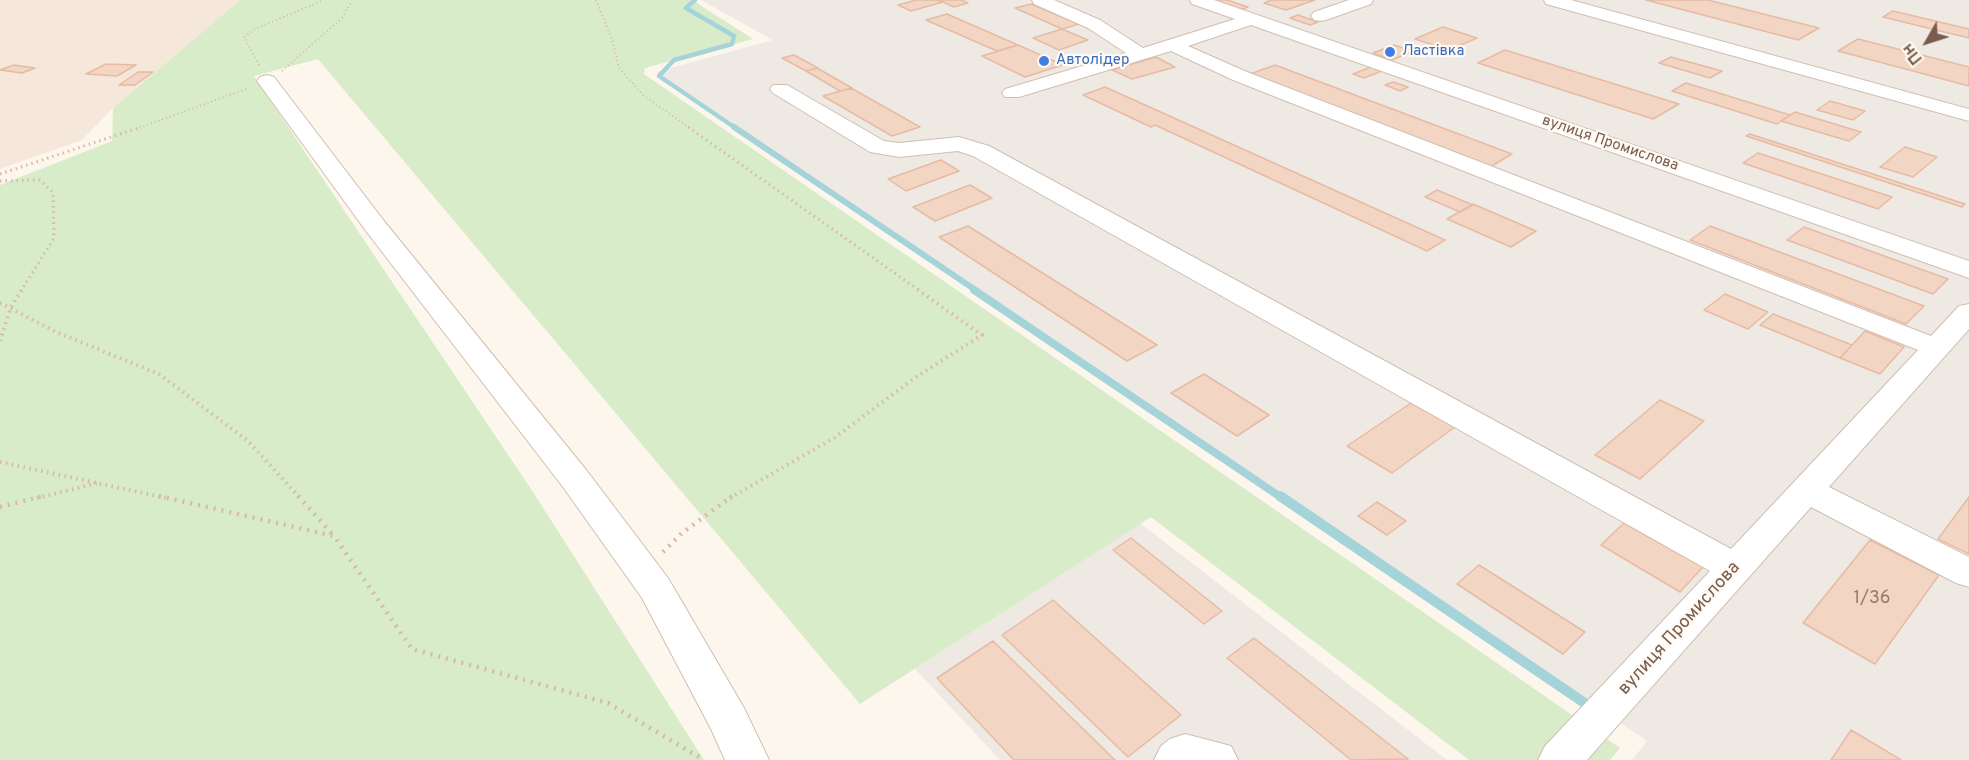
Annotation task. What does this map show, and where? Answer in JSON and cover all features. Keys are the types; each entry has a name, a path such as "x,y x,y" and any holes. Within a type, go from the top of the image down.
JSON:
{"street":[{"path":"1040,0 1094,24 1140,54"},
{"name":"вулиця Промислова","path":"1198,0 1969,270"},
{"path":"1320,16 1365,0"},
{"path":"1552,0 1969,115"},
{"path":"1012,93 1251,19"},
{"path":"1172,45 1240,76 1874,325 1936,346"},
{"path":"267,81 375,226 574,479 655,588 729,721 747,760"},
{"path":"780,89 878,147 899,150 959,144 981,151 1736,568"},
{"name":"вулиця Промислова","path":"1560,760 1969,312"},
{"path":"1807,490 1969,573"},
{"path":"1176,760 1185,753 1216,760"}],"path":[{"path":"267,81 244,36 255,29 324,0"},
{"path":"0,174 105,140 267,81 296,61 342,18 352,0"},
{"path":"596,0 612,39 619,68 643,95 982,335 916,377 834,438 726,500 682,533 643,572"},
{"path":"0,181 39,180 53,192 54,238 11,307 0,341"},
{"path":"0,303 56,332 159,374 248,441 334,536 412,649 608,703 704,760"},
{"path":"0,462 334,536"},
{"path":"0,507 100,483"}],"shaded area":[{"path":"0,0 240,0 113,108 82,140 0,169"},
{"path":"701,0 1969,0 1969,760 1632,760 1647,741 656,72 773,40"},
{"path":"1140,523 1447,760 1000,760 915,669"}],"green space":[{"path":"240,0 692,0 753,39 645,68 644,74 1620,748 1610,760 1469,760 1151,517 860,704 318,59 254,76 533,492 704,760 0,760 0,185 112,141 113,108"}],"building":[{"path":"916,0 943,2 911,11 898,5"},
{"path":"939,0 962,0 968,3 954,7"},
{"path":"1212,0 1227,0 1248,7 1240,10"},
{"path":"1271,0 1315,0 1286,10 1264,3"},
{"path":"1646,0 1708,0 1819,28 1798,40"},
{"path":"1031,4 1079,24 1062,29 1015,8"},
{"path":"1893,11 1969,29 1969,38 1883,17"},
{"path":"947,14 1018,45 997,51 926,20"},
{"path":"1298,15 1318,22 1310,25 1290,18"},
{"path":"1443,27 1477,38 1449,50 1415,39"},
{"path":"1062,29 1088,40 1059,50 1033,38"},
{"path":"1858,39 1969,67 1969,86 1838,51"},
{"path":"1018,45 1063,65 1025,77 982,56"},
{"path":"1394,45 1413,51 1392,60 1373,53"},
{"path":"1505,50 1679,104 1653,119 1478,63"},
{"path":"794,55 818,68 806,71 782,58"},
{"path":"1156,57 1175,67 1132,79 1112,70"},
{"path":"1671,57 1722,71 1710,78 1659,63"},
{"path":"106,64 136,65 117,76 86,74"},
{"path":"14,65 35,68 22,73 0,70"},
{"path":"1275,65 1512,154 1490,167 1250,74"},
{"path":"1376,65 1387,69 1364,78 1353,74"},
{"path":"817,68 852,88 840,91 806,71"},
{"path":"138,72 153,72 135,85 119,85"},
{"path":"1393,82 1408,87 1400,91 1385,85"},
{"path":"1686,83 1790,115 1777,124 1672,91"},
{"path":"1105,87 1445,240 1427,251 1155,125 1151,127 1083,95"},
{"path":"851,88 920,127 892,136 823,96"},
{"path":"1830,101 1865,111 1853,120 1817,110"},
{"path":"1795,112 1861,132 1849,141 1781,121"},
{"path":"1750,134 1965,204 1962,207 1746,136"},
{"path":"1905,147 1937,157 1913,177 1880,167"},
{"path":"1758,153 1892,197 1878,209 1743,163"},
{"path":"941,160 959,171 906,191 888,179"},
{"path":"970,185 992,198 935,221 913,207"},
{"path":"1437,190 1473,205 1460,212 1425,197"},
{"path":"1473,204 1536,231 1511,247 1447,219"},
{"path":"968,226 1157,345 1127,361 939,237"},
{"path":"1710,226 1924,306 1906,324 1690,240"},
{"path":"1804,227 1948,279 1933,294 1787,240"},
{"path":"1725,294 1768,312 1748,329 1704,310"},
{"path":"1773,314 1852,345 1840,358 1760,325"},
{"path":"1865,331 1904,347 1880,374 1840,358"},
{"path":"1204,374 1269,415 1237,436 1171,393"},
{"path":"1660,400 1704,421 1640,479 1595,455"},
{"path":"1411,403 1455,427 1392,473 1347,446"},
{"path":"1969,497 1969,554 1938,539"},
{"path":"1377,502 1406,521 1387,535 1358,516"},
{"path":"1624,523 1703,567 1680,592 1601,545"},
{"path":"1131,538 1222,611 1204,624 1113,550"},
{"path":"1870,540 1939,575 1875,664 1803,623"},
{"path":"1479,565 1585,632 1563,654 1457,584"},
{"path":"1053,600 1181,715 1128,757 1002,635"},
{"path":"1254,638 1408,759 1351,760 1227,658"},
{"path":"993,641 1115,760 1014,760 937,678"},
{"path":"1851,730 1901,760 1831,760"}],"waterway":[{"path":"695,0 686,8 734,36 732,44 674,60 659,76 737,129"},
{"path":"734,127 977,291"},
{"path":"974,290 1282,498"},
{"path":"1280,496 1589,706"}],"place":[{"name":"Ластівка","path":"1390,52"},
{"name":"Автолідер","path":"1044,61"}]}
